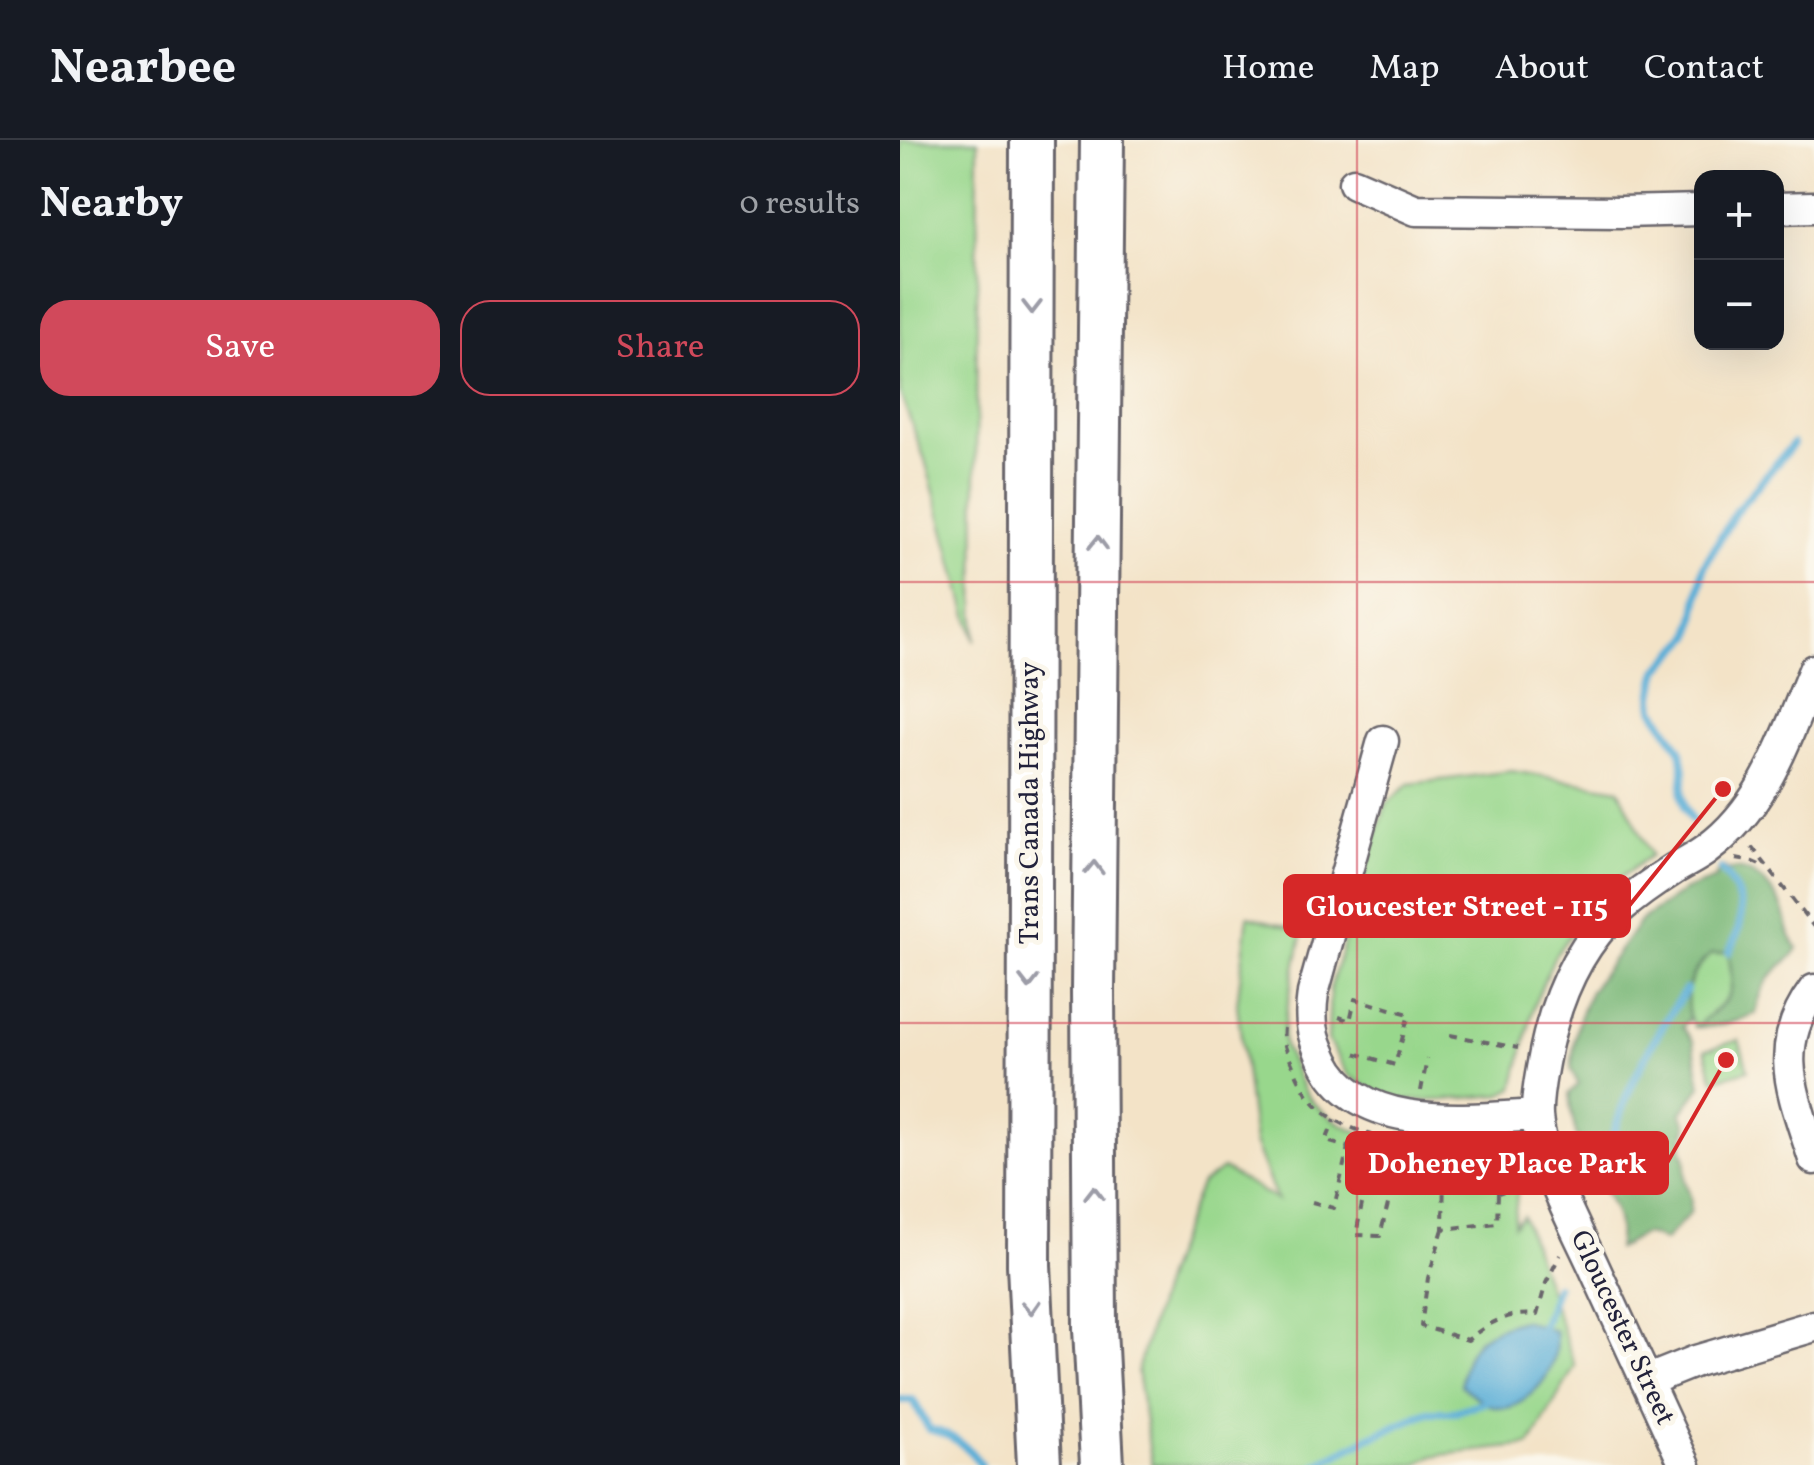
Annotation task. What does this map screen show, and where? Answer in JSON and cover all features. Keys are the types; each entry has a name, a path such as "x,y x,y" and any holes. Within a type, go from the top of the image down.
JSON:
{"highway":[{"path":"1022,140 1032,244"},
{"name":"Trans Canada Highway","path":"1032,140 1029,1265 1039,1465"},
{"path":"1102,140 1093,1030 1094,1328 1102,1465"},
{"path":"1101,240 1112,140"}],"street":[{"path":"1354,184 1416,210 1694,210"},
{"path":"1784,208 1814,207"},
{"name":"Gloucester Street","path":"1685,1465 1553,1176 1537,1115 1540,1081 1554,1014 1566,984 1598,931 1643,889 1705,851 1732,829 1754,802 1774,765 1814,670"},
{"path":"1382,742 1313,993 1310,1020 1317,1047 1342,1088 1382,1110 1406,1116 1452,1118 1537,1115"},
{"path":"1814,990 1800,1009 1790,1036 1788,1066 1814,1159"},
{"path":"1646,1381 1696,1361 1814,1326"}],"path":[{"path":"1766,868 1742,858 1726,860 1753,838 1752,847 1766,868 1814,928"},
{"path":"1338,1016 1350,1022 1355,999 1409,1014 1395,1064 1351,1052"},
{"path":"1450,1036 1522,1049"},
{"path":"1420,1101 1427,1059"},
{"path":"1312,1202 1334,1208 1348,1147 1326,1141 1335,1119"},
{"path":"1362,1204 1356,1235 1380,1236 1397,1169 1375,1167 1380,1138"},
{"path":"1443,1229 1497,1223 1494,1166 1474,1164 1473,1141"},
{"path":"1428,1142 1429,1168 1444,1170 1443,1229 1428,1278 1420,1326 1468,1340 1486,1324 1520,1314 1537,1315 1562,1250"},
{"path":"1498,1193 1533,1183"}],"green space":[{"path":"900,140 978,140 975,641 925,460 900,393"},
{"path":"1512,771 1619,789 1651,855 1609,886 1588,908 1554,957 1534,1005 1514,1088 1500,1095 1391,1101 1348,1075 1328,1041 1330,989 1386,804 1409,784"},
{"path":"1724,868 1751,873 1770,889 1783,909 1798,948 1767,982 1756,1013 1726,1024 1695,1027 1728,997 1732,981 1728,952 1711,954 1692,975 1687,999 1689,1019 1682,1027 1693,1041 1701,1086 1681,1113 1687,1125 1682,1146 1690,1213 1664,1241 1644,1234 1617,1249 1614,1210 1584,1155 1571,1110 1569,1094 1578,1084 1571,1068 1579,1018 1590,991 1641,920 1685,890 1715,879"},
{"path":"1248,916 1303,931 1287,1008 1284,1044 1304,1091 1323,1112 1343,1125 1391,1140 1442,1143 1491,1138 1514,1162 1518,1184 1514,1225 1523,1216 1575,1366 1530,1445 1432,1456 1416,1465 1152,1465 1137,1371 1165,1275 1200,1185 1223,1169 1277,1200 1254,1143 1237,1004"},
{"path":"1729,952 1732,980 1728,997 1695,1027 1687,1008 1692,979 1711,954"},
{"path":"1739,1040 1748,1070 1714,1080 1705,1050"}],"water":[{"path":"1522,1320 1555,1331 1550,1370 1532,1393 1515,1405 1490,1405 1461,1385 1466,1358 1486,1334"}],"waterway":[{"path":"1692,820 1682,794 1681,751 1654,709 1658,670 1692,635 1704,566 1736,511 1793,444"},
{"path":"1721,870 1735,890 1741,910 1729,952"},
{"path":"1589,1177 1608,1148 1647,1053 1686,990"},
{"path":"1542,1327 1556,1286"},
{"path":"900,1400 913,1400 929,1429 959,1442 981,1465"},
{"path":"1317,1465 1428,1412 1454,1412 1485,1402"}],"place":[{"name":"Gloucester Street - 115","path":"1723,789"},
{"name":"Doheney Place Park","path":"1726,1060"}]}
